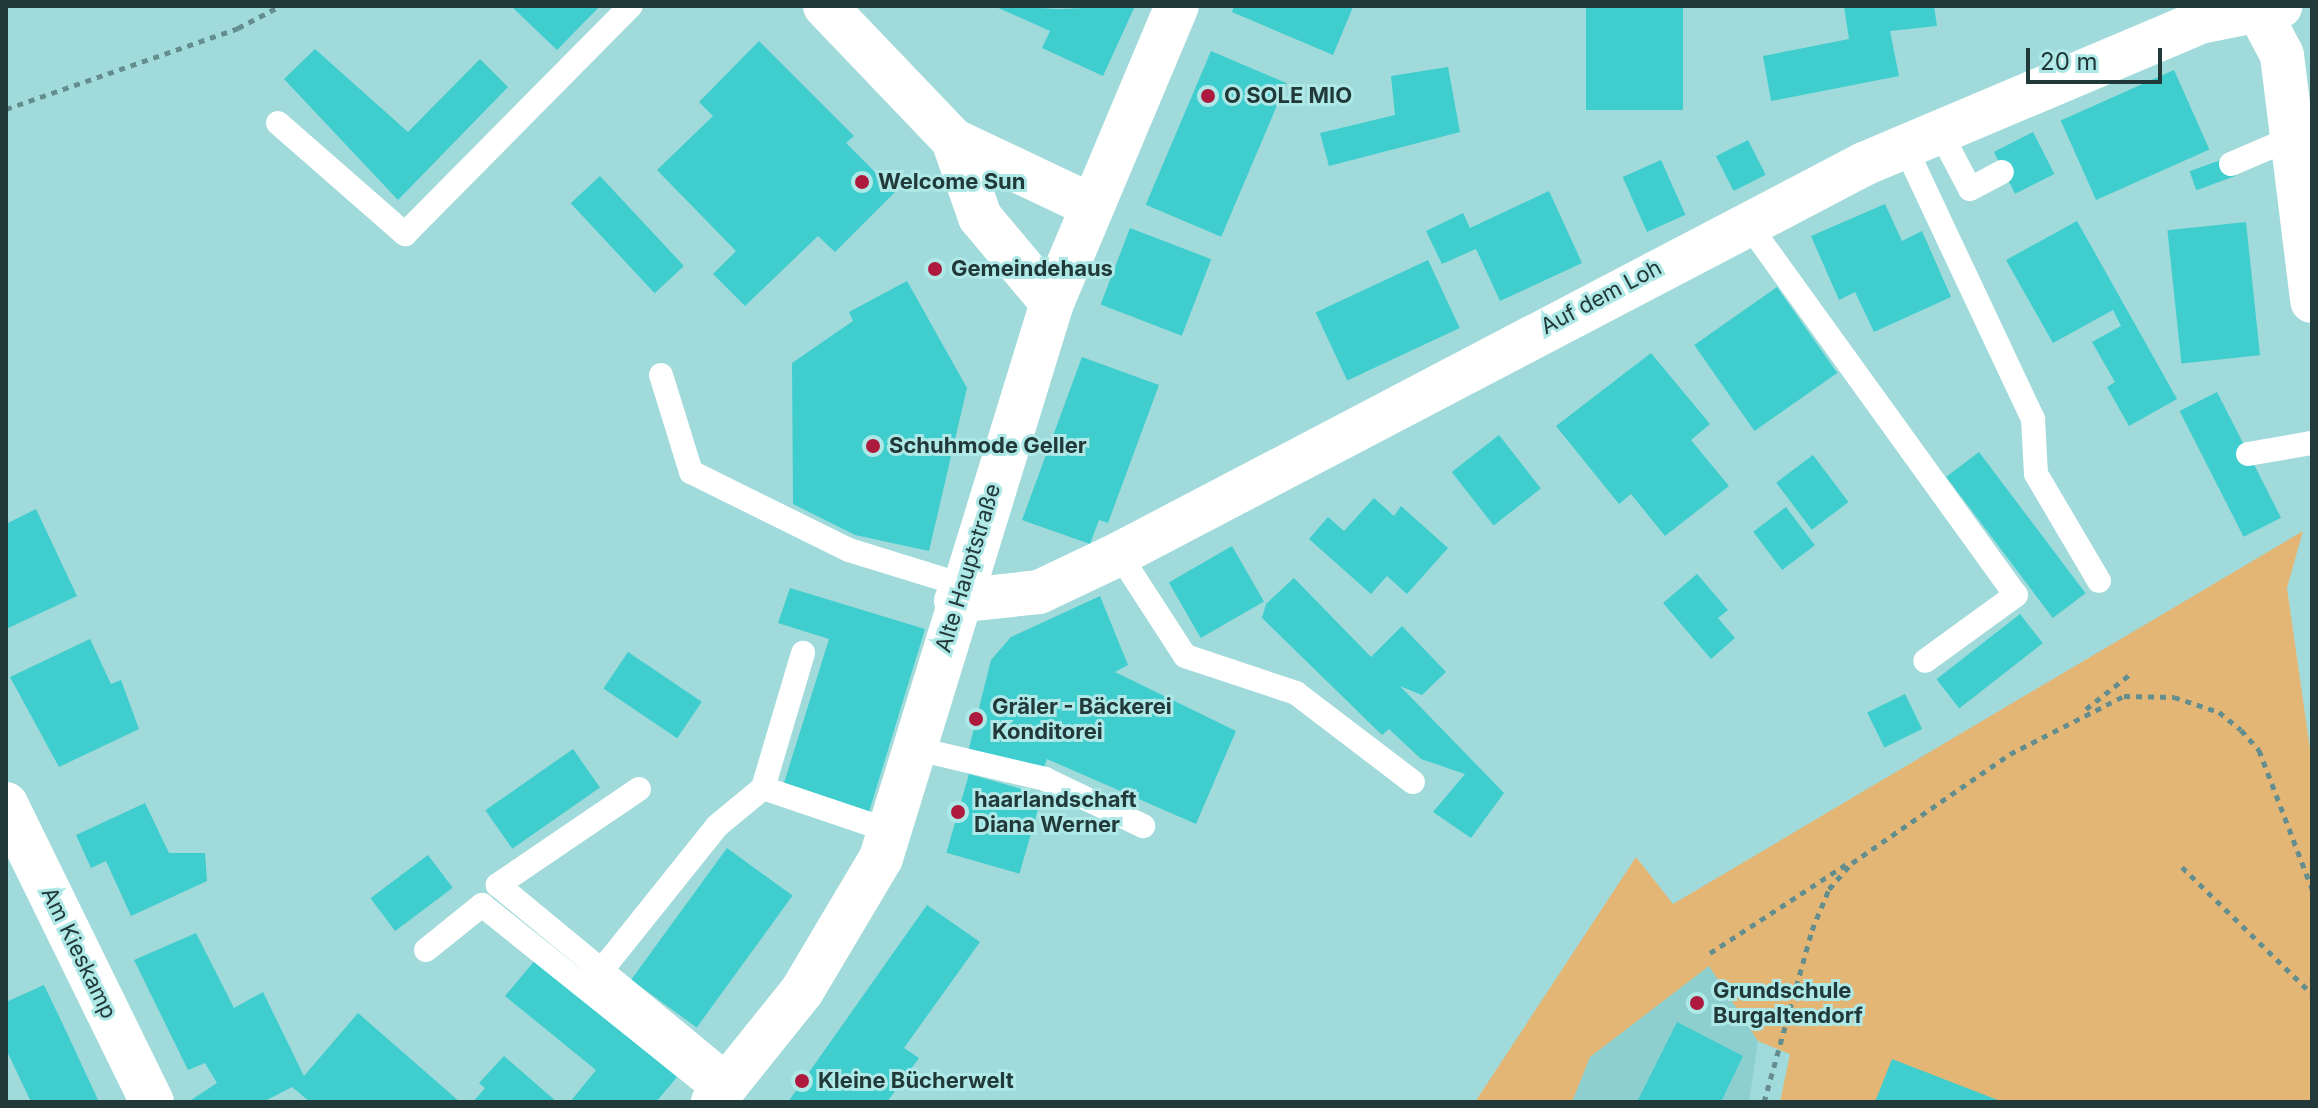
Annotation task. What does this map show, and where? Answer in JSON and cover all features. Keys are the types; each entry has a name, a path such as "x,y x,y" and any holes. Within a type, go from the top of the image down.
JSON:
{"street":[{"path":"825,6 953,140 1090,205"},
{"name":"Alte Hauptstraße","path":"721,1092 845,928 890,831 959,593 1052,303 1090,205 1177,6"},
{"name":"Auf dem Loh","path":"959,593 1039,592 1119,554 1746,221 1923,139 2200,22 2265,7 2282,55 2312,301"},
{"path":"953,140 980,217 1052,303"},
{"name":"Am Kieskamp","path":"6,804 152,1102"}],"lane":[{"path":"278,123 405,234 631,6"},
{"path":"2231,164 2294,137"},
{"path":"1923,139 1970,189 2002,172"},
{"path":"1923,139 2033,419 2036,474 2099,581"},
{"path":"1746,221 2016,595 1925,661"},
{"path":"661,375 691,472 849,550 959,593"},
{"path":"2248,454 2312,443"},
{"path":"1119,554 1185,656 1296,693 1413,782"},
{"path":"601,971 717,826 763,788 803,653"},
{"path":"913,748 1045,779 1143,826"},
{"path":"763,788 890,831"},
{"path":"639,789 498,885 601,971 721,1092"},
{"path":"426,950 482,905 721,1092"}],"path":[{"path":"6,109 238,28 280,6"},
{"path":"1710,953 2079,714 2129,675"},
{"path":"2079,714 2124,696 2174,697 2219,712 2259,750 2312,889"},
{"path":"1764,1102 1788,1005 1823,903 1852,863 1879,843"},
{"path":"2182,867 2312,994"}],"shaded area":[{"path":"2303,531 2287,588 2312,763 2312,1102 1780,1102 1790,1054 1758,1041 1709,966 1590,1057 1572,1102 1475,1102 1636,857 1673,904"},
{"name":"Grundschule Burgaltendorf","path":"1709,965 1758,1041 1749,1102 1572,1102 1590,1057"}],"building":[{"path":"511,6 600,6 557,50"},
{"path":"994,6 1059,9 1135,6 1103,76 1042,48 1050,31"},
{"path":"1234,6 1353,7 1333,55 1232,12"},
{"path":"1586,6 1683,6 1683,110 1586,110"},
{"path":"1844,6 1934,6 1937,26 1890,31 1899,76 1771,101 1763,56 1849,39"},
{"path":"759,41 854,136 846,143 895,192 835,252 818,236 745,306 713,274 736,251 657,170 713,116 699,102"},
{"path":"315,49 408,132 480,59 508,87 398,200 284,79"},
{"path":"1211,51 1286,83 1221,237 1146,205"},
{"path":"1448,67 1460,132 1329,166 1320,133 1395,115 1391,76"},
{"path":"2174,70 2209,149 2096,200 2061,120"},
{"path":"2033,132 2054,174 2015,194 1994,152"},
{"path":"1748,140 1766,175 1734,191 1716,156"},
{"path":"2229,157 2236,176 2196,190 2190,171"},
{"path":"1661,160 1685,215 1647,232 1623,177"},
{"path":"600,176 684,266 655,293 571,203"},
{"path":"1549,191 1582,263 1500,301 1476,249 1442,264 1426,231 1463,213 1470,228"},
{"path":"1885,204 1902,241 1922,231 1951,297 1874,332 1855,292 1839,300 1811,236"},
{"path":"2077,221 2177,399 2129,426 2107,387 2115,382 2092,342 2121,326 2113,310 2053,343 2006,260"},
{"path":"2246,222 2260,355 2181,364 2167,230"},
{"path":"1130,228 1211,259 1182,336 1101,305"},
{"path":"1428,260 1460,328 1347,380 1316,312"},
{"name":"Schuhmode Geller","path":"907,281 967,388 929,551 855,535 793,504 792,363 853,321 849,312"},
{"path":"1777,287 1837,373 1754,431 1694,345"},
{"path":"1651,353 1710,424 1691,440 1729,486 1665,536 1631,494 1619,504 1556,426"},
{"path":"1082,357 1159,385 1108,523 1099,520 1090,544 1022,520"},
{"path":"2217,392 2281,518 2244,537 2180,411"},
{"path":"1499,435 1541,489 1494,526 1452,472"},
{"path":"1979,452 2086,593 2053,618 1946,477"},
{"path":"1813,455 1849,502 1812,530 1776,483"},
{"path":"1374,498 1394,516 1401,506 1448,548 1407,594 1387,576 1371,594 1309,539 1328,517 1344,531"},
{"path":"1786,507 1815,545 1782,570 1753,532"},
{"path":"36,509 77,596 6,629 6,524"},
{"path":"1232,546 1264,601 1201,638 1169,582"},
{"path":"1697,574 1728,610 1718,618 1735,638 1711,659 1663,603"},
{"path":"1294,578 1371,657 1402,626 1446,672 1422,695 1400,686 1504,793 1471,838 1433,812 1465,774 1421,759 1389,729 1382,735 1262,618 1266,604"},
{"path":"790,588 925,629 869,812 783,786 829,639 778,623"},
{"path":"1100,596 1128,665 1115,672 1236,731 1196,824 1047,759 1043,771 968,752 991,660 1011,637"},
{"path":"2020,614 2043,643 1959,708 1936,679"},
{"path":"90,639 111,684 121,680 139,729 59,767 10,677"},
{"path":"628,652 702,702 677,738 603,688"},
{"path":"1905,694 1922,729 1884,747 1867,712"},
{"path":"573,749 600,788 512,849 485,810"},
{"path":"969,774 1042,795 1019,874 946,853"},
{"path":"145,803 169,853 205,853 207,881 131,916 106,861 91,868 76,835"},
{"path":"727,848 793,896 697,1027 631,980"},
{"path":"428,855 453,888 395,931 370,898"},
{"path":"927,905 980,942 904,1048 919,1058 887,1102 788,1102"},
{"path":"196,933 234,1008 263,992 304,1076 358,1013 460,1102 310,1102 292,1087 263,1102 188,1102 217,1083 205,1063 188,1070 134,960"},
{"path":"536,959 677,1077 656,1102 570,1102 596,1070 505,996"},
{"path":"44,985 99,1102 31,1102 6,1049 6,1002"},
{"name":"Grundschule Burgaltendorf","path":"1677,1022 1743,1056 1721,1102 1637,1102"},
{"path":"504,1056 557,1102 473,1102 485,1088 479,1083"},
{"path":"1892,1059 2003,1102 1875,1102"}],"place":[{"name":"O SOLE MIO","path":"1208,96"},
{"name":"Welcome Sun","path":"862,182"},
{"name":"Gemeindehaus","path":"935,269"},
{"name":"Schuhmode Geller","path":"873,446"},
{"name":"Gräler - Bäckerei Konditorei","path":"976,719"},
{"name":"haarlandschaft Diana Werner","path":"958,812"},
{"name":"Grundschule Burgaltendorf","path":"1697,1003"},
{"name":"Kleine Bücherwelt","path":"802,1081"}]}
